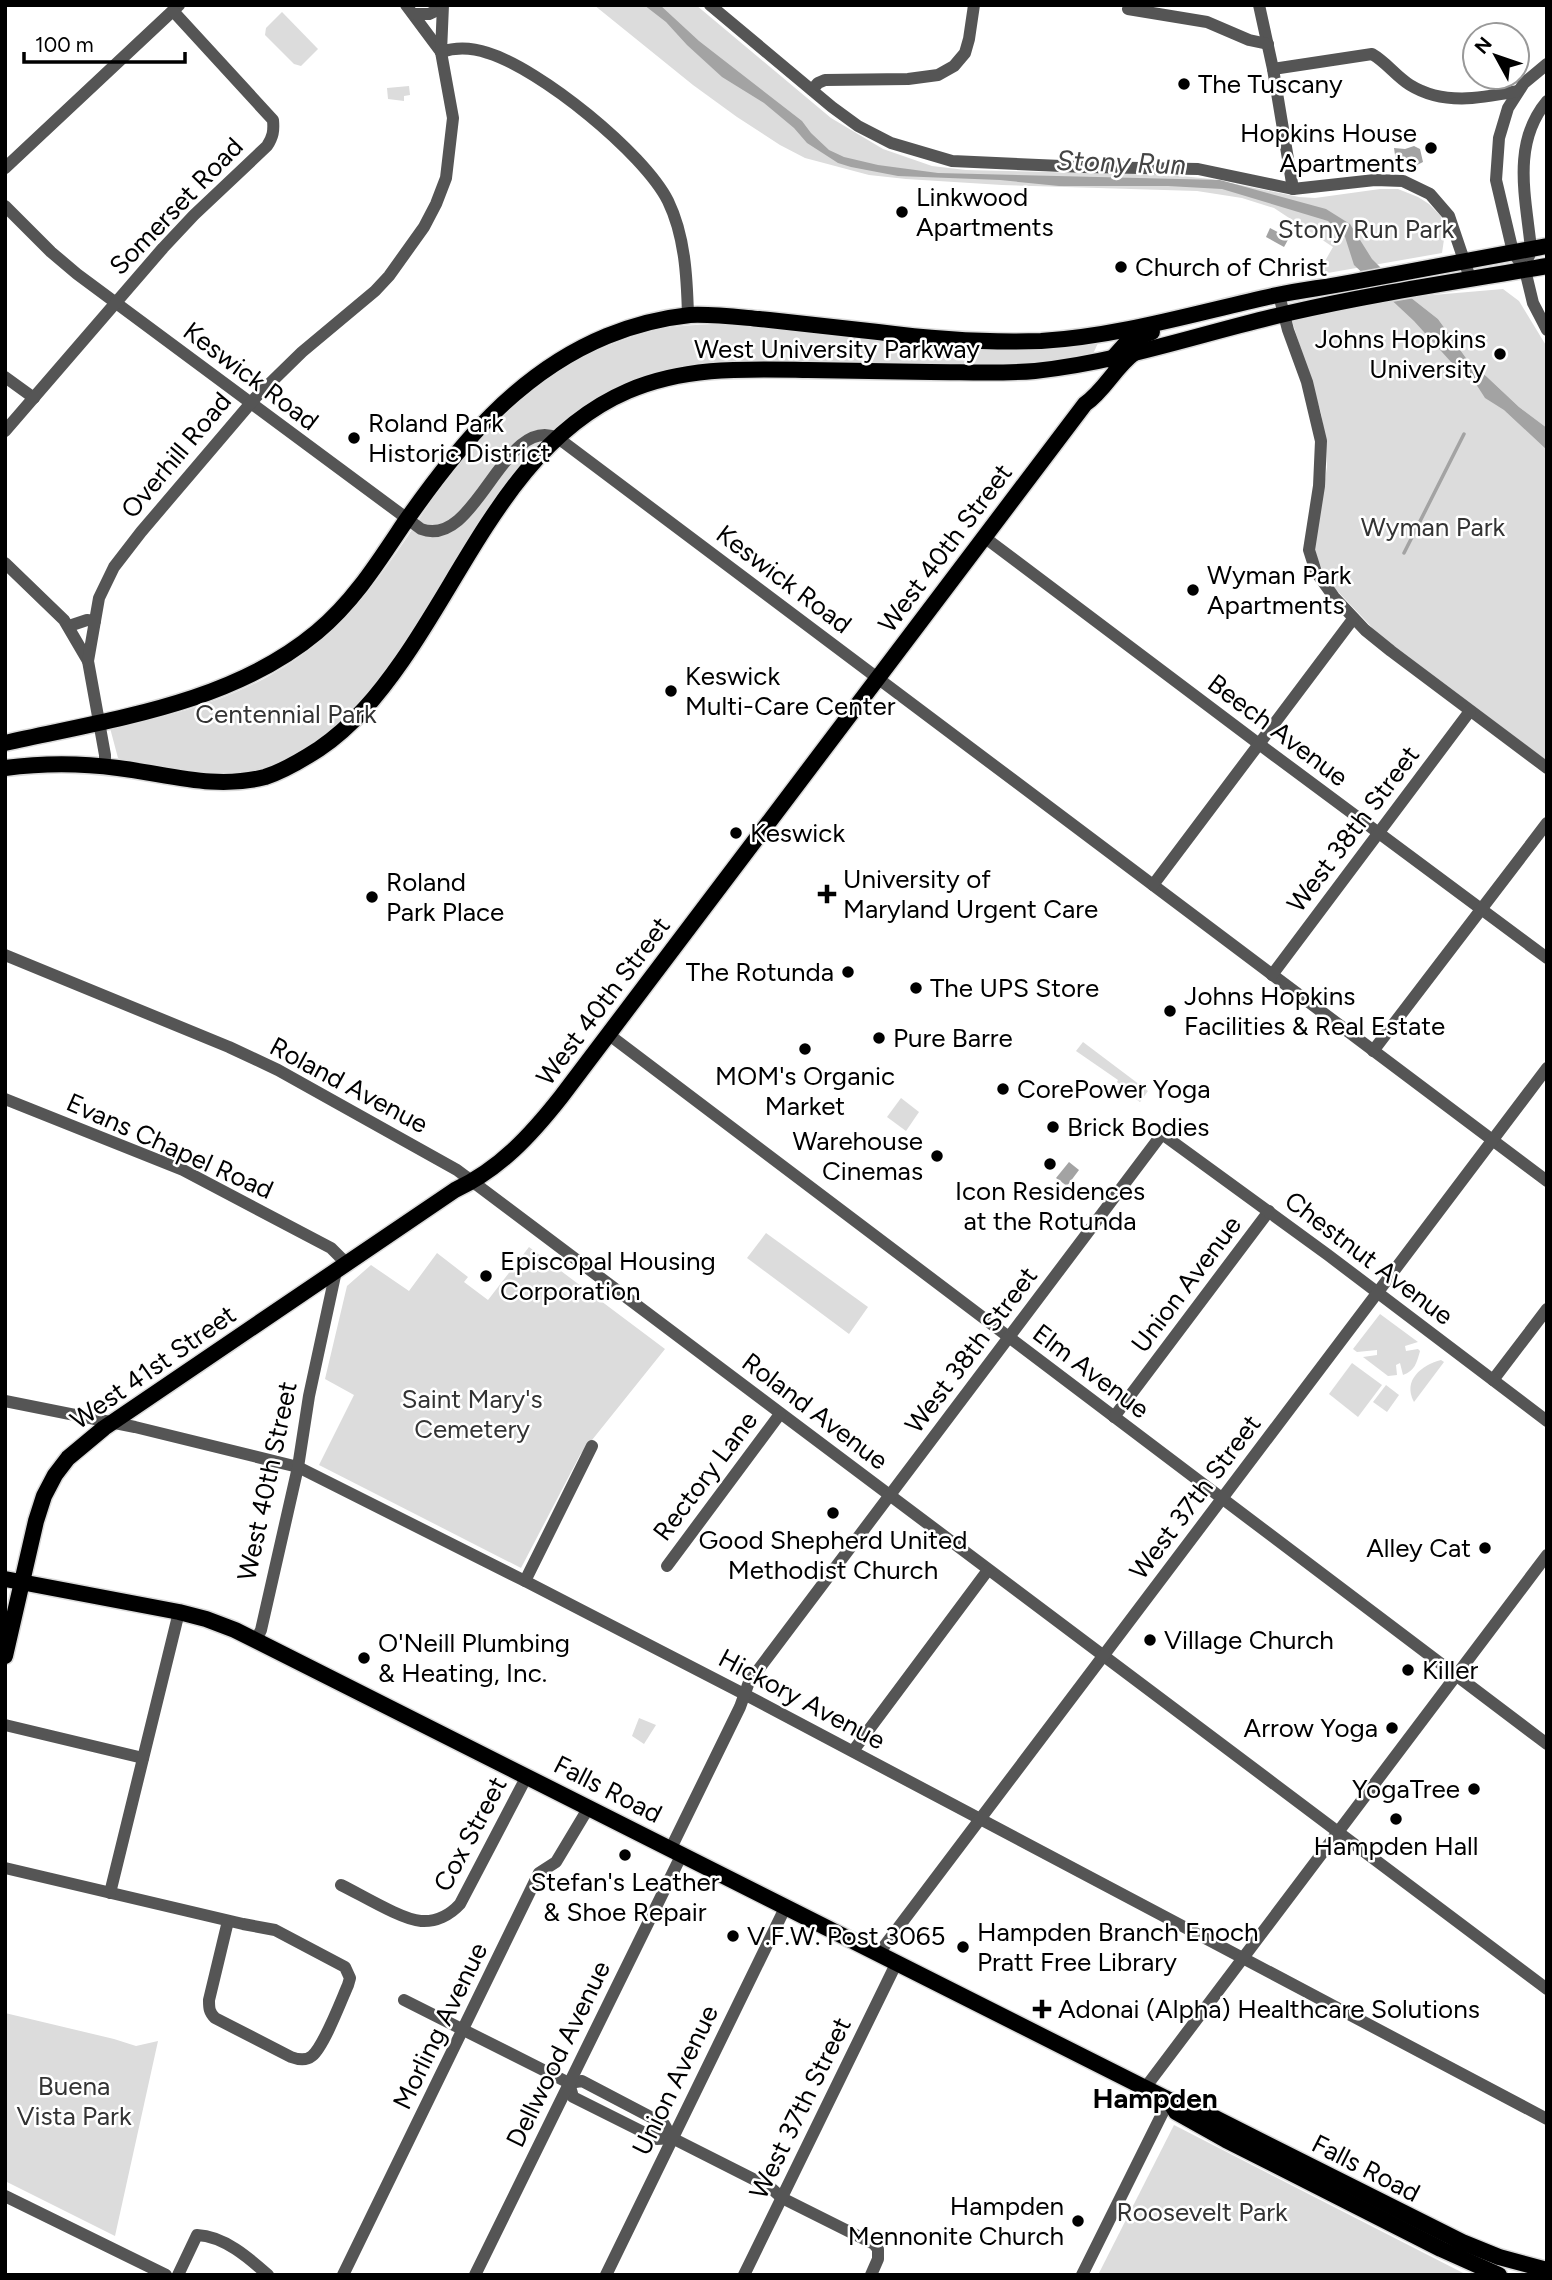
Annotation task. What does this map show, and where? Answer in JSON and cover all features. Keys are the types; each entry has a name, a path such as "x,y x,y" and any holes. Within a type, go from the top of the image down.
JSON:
{"main road":[{"name":"West University Parkway","path":"5,768 58,764 105,767 173,779 222,783 282,771 327,743 360,713 395,671 513,489 558,438 588,413 643,384 717,369 1017,373 1113,358 1286,322 1310,308 1443,274 1464,261 1539,248"},
{"name":"West University Parkway","path":"5,743 182,702 237,680 297,647 329,621 361,587 466,440 520,387 564,357 608,336 656,321 688,316 741,317 920,337 1005,342 1047,340 1197,315 1310,290 1443,274 1469,278 1547,266"},
{"name":"West 40th Street","path":"1085,404 1089,391 1123,346 1135,338 1197,315"},
{"name":"West 40th Street","path":"341,1267 503,1161 530,1135 1085,404 1095,397 1122,363 1134,353"},
{"name":"West 41st Street","path":"5,1656 40,1507 55,1475 77,1449 111,1423 341,1267"},
{"name":"Falls Road","path":"5,1579 179,1612 219,1623 1145,2088 1209,2115 1462,2242 1499,2257 1547,2270"},
{"name":"Falls Road","path":"1168,2099 1176,2112 1226,2140 1441,2249 1499,2275"}],"street":[{"path":"710,5 846,118 891,143 952,160 1084,167 1198,169 1293,188 1390,179 1403,181 1430,194 1449,216 1469,278"},
{"path":"812,90 825,80 929,77 947,71 965,53 974,5"},
{"path":"1259,5 1293,188"},
{"name":"Overhill Road","path":"105,767 88,661 99,598 114,567 250,403 302,352 375,291 403,259 429,217 446,178 453,118 441,52 443,7 429,14 410,10"},
{"path":"5,168 176,8"},
{"name":"Somerset Road","path":"5,431 114,303 194,215 267,145 274,130 273,120 176,8"},
{"path":"1128,9 1207,22 1249,40 1268,44"},
{"path":"410,10 441,52 451,48 487,53 538,78 606,129 636,159 660,187 678,228 686,276 688,316"},
{"path":"1273,69 1372,54 1409,85 1446,99 1472,99 1518,91"},
{"path":"1531,79 1547,64"},
{"path":"1518,91 1508,108 1499,138 1496,180 1513,252 1525,270 1533,303 1547,330"},
{"path":"1525,270 1539,248 1524,178 1524,146 1533,120 1547,100"},
{"name":"Keswick Road","path":"5,206 51,252 114,303 407,520 428,532 445,529 463,515 528,439 540,434 558,438 1547,1181"},
{"path":"1279,295 1307,382 1321,441 1320,486 1309,550 1315,572 1353,619 1391,651 1547,768"},
{"path":"5,377 34,398"},
{"name":"Beech Avenue","path":"984,537 1547,958"},
{"path":"5,564 29,584 69,626 88,661"},
{"path":"1153,885 1353,619"},
{"path":"69,626 87,620 95,621"},
{"name":"West 38th Street","path":"1272,975 1470,711"},
{"path":"1373,1051 1547,823"},
{"name":"Roland Avenue","path":"5,956 229,1047 278,1070 457,1170 1547,1989"},
{"name":"Elm Avenue","path":"608,1034 1547,1744"},
{"name":"West 37th Street","path":"879,1953 1547,1068"},
{"name":"Evans Chapel Road","path":"5,1099 210,1183 331,1248 341,1267"},
{"name":"West 38th Street","path":"677,1851 749,1682 1162,1134"},
{"name":"Chestnut Avenue","path":"1162,1134 1269,1211 1547,1421"},
{"name":"Union Avenue","path":"1114,1417 1269,1211"},
{"name":"West 40th Street","path":"256,1640 298,1467 309,1396 341,1267"},
{"path":"1493,1380 1547,1309"},
{"name":"Hickory Avenue","path":"5,1401 179,1437 298,1467 744,1694 1547,2119"},
{"name":"Rectory Lane","path":"667,1566 780,1414"},
{"path":"525,1581 592,1446"},
{"path":"1145,2088 1547,1555"},
{"path":"853,1752 988,1570"},
{"path":"110,1894 179,1612"},
{"path":"5,1725 143,1758"},
{"name":"Cox Street","path":"341,1885 417,1921 434,1920 452,1913 460,1904 485,1859 527,1776"},
{"name":"Morling Avenue","path":"343,2275 538,1873 556,1862 589,1807"},
{"name":"Dellwood Avenue","path":"475,2275 569,2083 677,1851"},
{"path":"5,1868 275,1930 345,1967 349,1973 348,1985 319,2047 310,2057 303,2060 291,2057 215,2018 211,2013 209,2000 228,1921"},
{"name":"Union Avenue","path":"606,2275 786,1906"},
{"name":"West 37th Street","path":"744,2275 897,1962"},
{"path":"404,2000 569,2083 573,2096 657,2139 672,2138 874,2244 878,2249 871,2275"},
{"path":"1082,2275 1168,2099"},
{"path":"5,2196 166,2275"},
{"path":"178,2275 197,2235 205,2235 226,2243 268,2275"}],"green space":[{"name":"Stony Run Park","path":"594,5 696,5 831,118 883,149 932,166 966,170 1171,175 1211,179 1315,198 1398,189 1418,197 1440,215 1446,226 1442,253 1322,274 1321,268 1333,247 1274,208 1242,198 1197,191 906,179 869,175 805,158 737,117"},
{"path":"282,12 318,49 301,66 294,64 265,35 266,28"},
{"path":"409,86 410,95 404,96 404,101 388,99 387,88"},
{"name":"Johns Hopkins University","path":"1503,289 1519,301 1547,347 1547,428 1471,365 1438,319 1410,297"},
{"name":"Wyman Park","path":"1398,299 1547,435 1547,761 1381,637 1326,579 1314,550 1327,467 1326,445 1321,413 1292,321 1335,309"},
{"name":"Centennial Park","path":"720,324 935,345 1098,343 1093,354 1050,365 697,367 576,415 421,626 351,716 314,748 266,773 217,778 126,765 118,758 110,728 191,709 242,689 291,663 334,629 386,568 465,453 487,428 537,385 565,367 624,339 664,328"},
{"path":"1083,1042 1148,1091 1140,1102 1125,1091 1118,1080 1076,1051"},
{"path":"901,1098 919,1112 906,1131 887,1117"},
{"path":"766,1233 868,1307 849,1334 747,1258"},
{"name":"Saint Mary's Cemetery","path":"529,1247 665,1349 580,1455 521,1568 319,1465 354,1395 325,1379 347,1286 371,1265 409,1291 437,1253 468,1277 464,1282 488,1300"},
{"path":"1380,1314 1418,1342 1405,1346 1406,1351 1420,1351 1413,1369 1403,1375 1400,1363 1396,1365 1397,1375 1388,1376 1363,1357 1377,1355 1377,1350 1357,1352 1353,1349"},
{"path":"1441,1360 1444,1362 1414,1402 1410,1387 1412,1380 1421,1370"},
{"path":"1352,1363 1382,1385 1358,1417 1329,1394"},
{"path":"1386,1385 1399,1395 1387,1412 1373,1402"},
{"path":"639,1718 656,1725 644,1744 632,1736"},
{"name":"Buena Vista Park","path":"5,2013 136,2046 158,2041 115,2236 5,2181"},
{"name":"Roosevelt Park","path":"1174,2125 1467,2275 1098,2275"}],"shaded area":[{"name":"Stony Run","path":"644,5 660,5 699,41 802,121 829,150 844,157 878,165 938,173 1220,180 1326,209 1350,224 1372,259 1410,297 1438,319 1471,365 1547,428 1547,450 1504,410 1485,398 1476,384 1451,362 1414,321 1354,265 1345,237 1328,221 1222,189 1059,186 1000,180 898,176 838,163 807,143 794,128 764,103 722,77 666,22"},
{"path":"1414,146 1420,149 1423,162 1417,165 1411,157 1396,162 1394,148"},
{"path":"1270,228 1289,238 1284,247 1266,237"},
{"path":"1069,1162 1079,1170 1067,1186 1056,1178"}],"waterway":[{"path":"1404,553 1464,434"}],"place":[{"name":"The Tuscany","path":"1184,84"},
{"name":"Hopkins House Apartments","path":"1431,148"},
{"name":"Linkwood Apartments","path":"902,212"},
{"name":"Church of Christ","path":"1121,267"},
{"name":"Johns Hopkins University","path":"1500,354"},
{"name":"Roland Park Historic District","path":"354,438"},
{"name":"Wyman Park Apartments","path":"1193,590"},
{"name":"Keswick Multi-Care Center","path":"671,691"},
{"name":"Keswick","path":"736,833"},
{"name":"University of Maryland Urgent Care","path":"827,894"},
{"name":"Roland Park Place","path":"372,897"},
{"name":"The Rotunda","path":"848,972"},
{"name":"The UPS Store","path":"916,988"},
{"name":"Johns Hopkins Facilities & Real Estate","path":"1170,1011"},
{"name":"Pure Barre","path":"879,1038"},
{"name":"MOM's Organic Market","path":"805,1049"},
{"name":"CorePower Yoga","path":"1003,1089"},
{"name":"Brick Bodies","path":"1053,1127"},
{"name":"Warehouse Cinemas","path":"937,1156"},
{"name":"Icon Residences at the Rotunda","path":"1050,1164"},
{"name":"Episcopal Housing Corporation","path":"486,1276"},
{"name":"Good Shepherd United Methodist Church","path":"833,1513"},
{"name":"Alley Cat","path":"1485,1548"},
{"name":"Village Church","path":"1150,1640"},
{"name":"O'Neill Plumbing & Heating, Inc.","path":"364,1658"},
{"name":"Killer","path":"1408,1670"},
{"name":"Arrow Yoga","path":"1392,1728"},
{"name":"YogaTree","path":"1474,1789"},
{"name":"Hampden Hall","path":"1396,1819"},
{"name":"Stefan's Leather & Shoe Repair","path":"625,1855"},
{"name":"V.F.W. Post 3065","path":"733,1936"},
{"name":"Hampden Branch Enoch Pratt Free Library","path":"963,1947"},
{"name":"Adonai (Alpha) Healthcare Solutions","path":"1042,2009"},
{"name":"Hampden Mennonite Church","path":"1078,2221"}],"district":[{"name":"Hampden","path":"1155,2098"}]}
